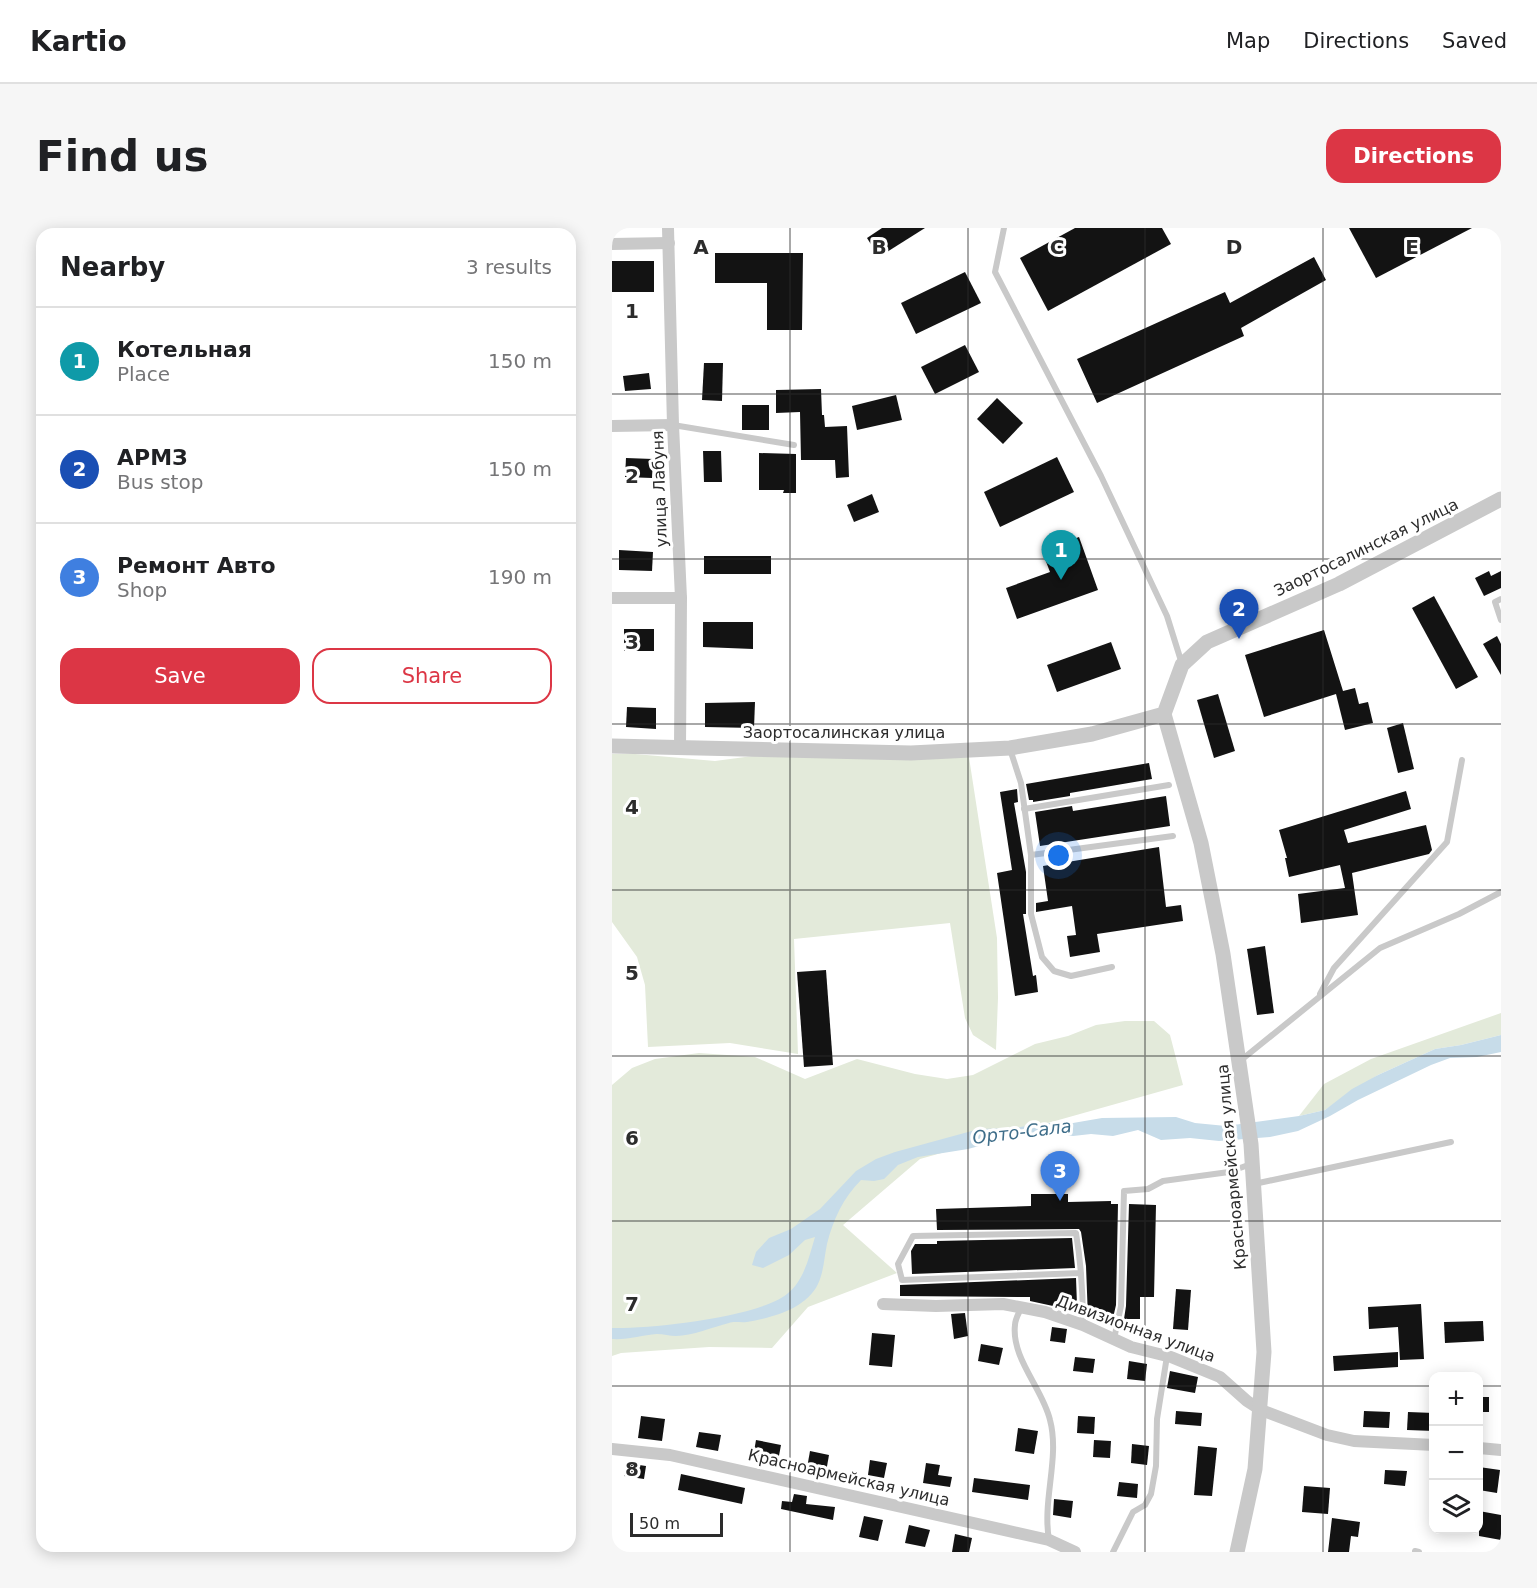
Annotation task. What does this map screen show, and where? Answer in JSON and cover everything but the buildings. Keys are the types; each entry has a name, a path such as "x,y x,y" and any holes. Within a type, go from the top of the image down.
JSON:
{"street":[{"name":"улица Лабуня","path":"669,228 673,425 681,598 680,748"},
{"path":"612,244 669,243"},
{"path":"612,426 673,425"},
{"name":"Заортосалинская улица","path":"612,746 911,753 1010,748 1092,734 1164,714 1182,665 1208,642 1339,584 1501,498"},
{"path":"612,598 681,598"},
{"name":"Красноармейская улица","path":"1164,714 1199,832 1224,954 1251,1144 1264,1352 1255,1469 1237,1552"},
{"name":"Дивизионная улица","path":"883,1304 936,1306 1003,1304 1045,1312 1083,1325 1131,1347 1167,1356 1220,1377 1261,1410 1327,1436 1354,1441 1429,1445"},
{"path":"1483,1448 1501,1450"},
{"name":"Красноармейская улица","path":"612,1449 670,1455 1048,1540 1075,1552"}],"lane":[{"path":"1004,228 995,272 1101,476 1167,616 1182,665"},
{"path":"673,425 794,445"},
{"path":"1501,599 1495,602 1501,620"},
{"path":"1010,748 1021,783 1031,855 1031,914 1042,957 1054,971 1071,976 1112,967"},
{"path":"1318,998 1334,968 1447,842 1462,760"},
{"path":"1024,809 1169,785"},
{"path":"1031,855 1173,836"},
{"path":"1240,1061 1380,948 1459,914 1501,892"},
{"path":"1253,1184 1451,1142"},
{"path":"1114,1340 1121,1306 1124,1191 1148,1189 1163,1181 1229,1172 1252,1164"},
{"path":"1081,1274 902,1280 898,1264 913,1236 1076,1233 1081,1274 1083,1325"},
{"path":"1021,1308 1015,1325 1024,1367 1040,1393 1051,1421 1052,1457 1046,1524 1048,1540"},
{"path":"1113,1552 1133,1512 1145,1505 1151,1494 1156,1466 1157,1419 1167,1356"}],"green space":[{"path":"791,751 968,751 997,938 996,1050 973,1035 965,1018 950,923 794,939 798,1054 730,1043 648,1047 645,985 637,957 612,922 612,754 715,761"},
{"path":"1501,1013 1501,1035 1435,1049 1378,1075 1325,1110 1299,1116 1324,1084 1371,1059"},
{"path":"1125,1021 1154,1021 1170,1035 1183,1085 920,1159 843,1225 897,1273 808,1307 772,1348 709,1347 621,1353 612,1356 612,1085 632,1068 655,1059 699,1053 755,1057 805,1079 857,1059 915,1074 947,1079 973,1075 1035,1044 1068,1036 1096,1025"}],"water":[{"name":"Орто-Сала","path":"1501,1035 1501,1052 1477,1057 1450,1058 1358,1100 1298,1131 1270,1137 1219,1141 1190,1138 1161,1140 1138,1130 1113,1136 1091,1134 1073,1136 1048,1132 1016,1136 968,1149 918,1157 898,1165 884,1179 861,1180 855,1187 844,1202 832,1226 818,1284 812,1293 797,1306 767,1318 731,1322 689,1335 657,1334 612,1339 612,1328 676,1324 729,1315 773,1302 787,1294 802,1276 815,1237 805,1240 789,1255 763,1268 752,1265 756,1252 769,1238 791,1229 820,1209 856,1171 876,1159 895,1152 979,1129 1016,1128 1040,1123 1073,1123 1102,1118 1176,1117 1195,1123 1226,1126 1299,1116 1325,1110 1352,1089 1435,1049"}],"place":[{"name":"Котельная","path":"1061,580"},
{"name":"АРМЗ","path":"1239,639"},
{"name":"Ремонт Авто","path":"1060,1201"}]}
